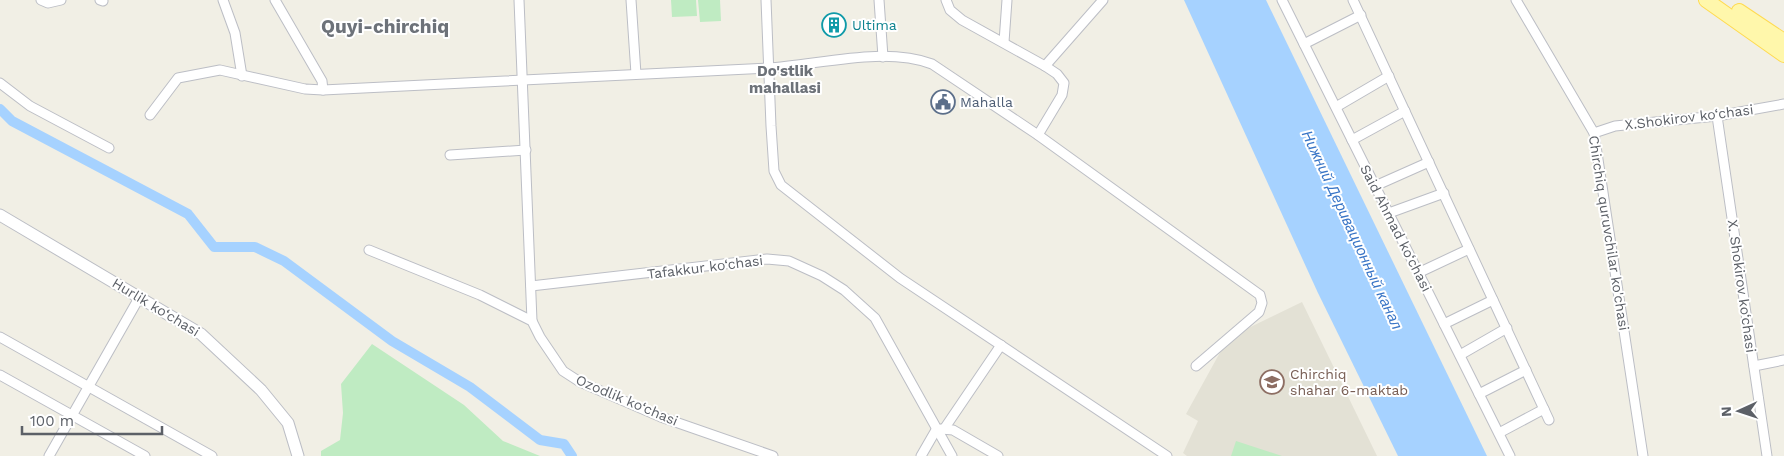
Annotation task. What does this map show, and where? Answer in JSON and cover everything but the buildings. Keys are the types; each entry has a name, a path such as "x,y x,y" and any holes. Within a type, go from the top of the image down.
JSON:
{"main road":[{"path":"1706,0 1784,55"},
{"path":"1723,0 1784,41"}],"street":[{"path":"41,0 48,3 62,0"},
{"path":"223,0 235,33 242,76"},
{"path":"275,0 322,81 324,90"},
{"path":"369,250 480,295 532,321 519,0"},
{"path":"632,0 636,74"},
{"path":"766,0 774,171 781,185 900,278 1167,456"},
{"path":"879,0 883,57"},
{"path":"946,0 950,10 962,20 1058,74 1064,83 1062,95 1038,136"},
{"path":"1004,42 1007,0"},
{"path":"1045,66 1103,0"},
{"name":"Said Ahmad ko‘chasi","path":"1282,0 1510,456"},
{"path":"1353,0 1549,420"},
{"name":"Chirchiq quruvchilar ko'chasi","path":"1516,0 1594,133 1643,456"},
{"path":"1304,44 1361,15"},
{"path":"150,115 178,78 220,70 305,89 324,90 770,68 899,56 932,64 1038,136 1260,295 1262,303 1259,312 1196,366"},
{"path":"1336,107 1389,76"},
{"path":"0,83 30,106 109,148"},
{"name":"X.Shokirov ko‘chasi","path":"1594,133 1616,126 1717,116 1784,104"},
{"path":"1352,140 1406,111"},
{"name":"X. Shokirov ko‘chasi","path":"1717,116 1767,456"},
{"path":"450,155 526,150"},
{"path":"1375,186 1430,162"},
{"path":"1389,213 1444,193"},
{"name":"Hurlik ko‘chasi","path":"0,215 201,334 260,390 288,422 298,456"},
{"path":"1418,273 1469,249"},
{"name":"Tafakkur ko‘chasi","path":"531,286 767,259 789,261 844,290 875,318 940,429"},
{"path":"49,456 87,386 139,298"},
{"path":"1444,324 1493,300"},
{"name":"Ozodlik ko‘chasi","path":"532,321 540,337 563,371 580,382 662,416 773,456"},
{"path":"1460,355 1507,328"},
{"path":"0,337 212,456"},
{"path":"922,456 1002,345"},
{"path":"1754,366 1784,360"},
{"path":"1479,394 1526,370"},
{"path":"0,375 144,456"},
{"path":"1499,433 1544,409"},
{"path":"940,429 952,456"},
{"path":"940,429 953,430 998,456"}],"shaded area":[{"name":"Chirchiq shahar 6-maktab","path":"1302,302 1377,456 1187,456 1183,453 1198,421 1186,414 1228,338"}],"green space":[{"path":"671,0 696,0 697,16 672,17"},
{"path":"698,0 720,0 721,21 700,22"},
{"path":"372,344 464,405 503,441 540,456 321,456 321,451 340,440 343,413 341,384"},
{"path":"1236,441 1282,456 1231,456"}],"water":[{"name":"Нижний Деривационный канал","path":"1184,0 1266,0 1487,456 1398,456 1318,293"}],"waterway":[{"path":"0,109 12,121 188,214 214,247 255,247 284,261 392,341 470,387 540,440 564,444 572,456"}],"place":[{"name":"Ultima","path":"834,25"},
{"name":"Mahalla","path":"943,102"},
{"name":"Chirchiq shahar 6-maktab","path":"1272,382"}],"district":[{"name":"Quyi-chirchiq","path":"385,26"},
{"name":"Do'stlik mahallasi","path":"785,80"}]}
